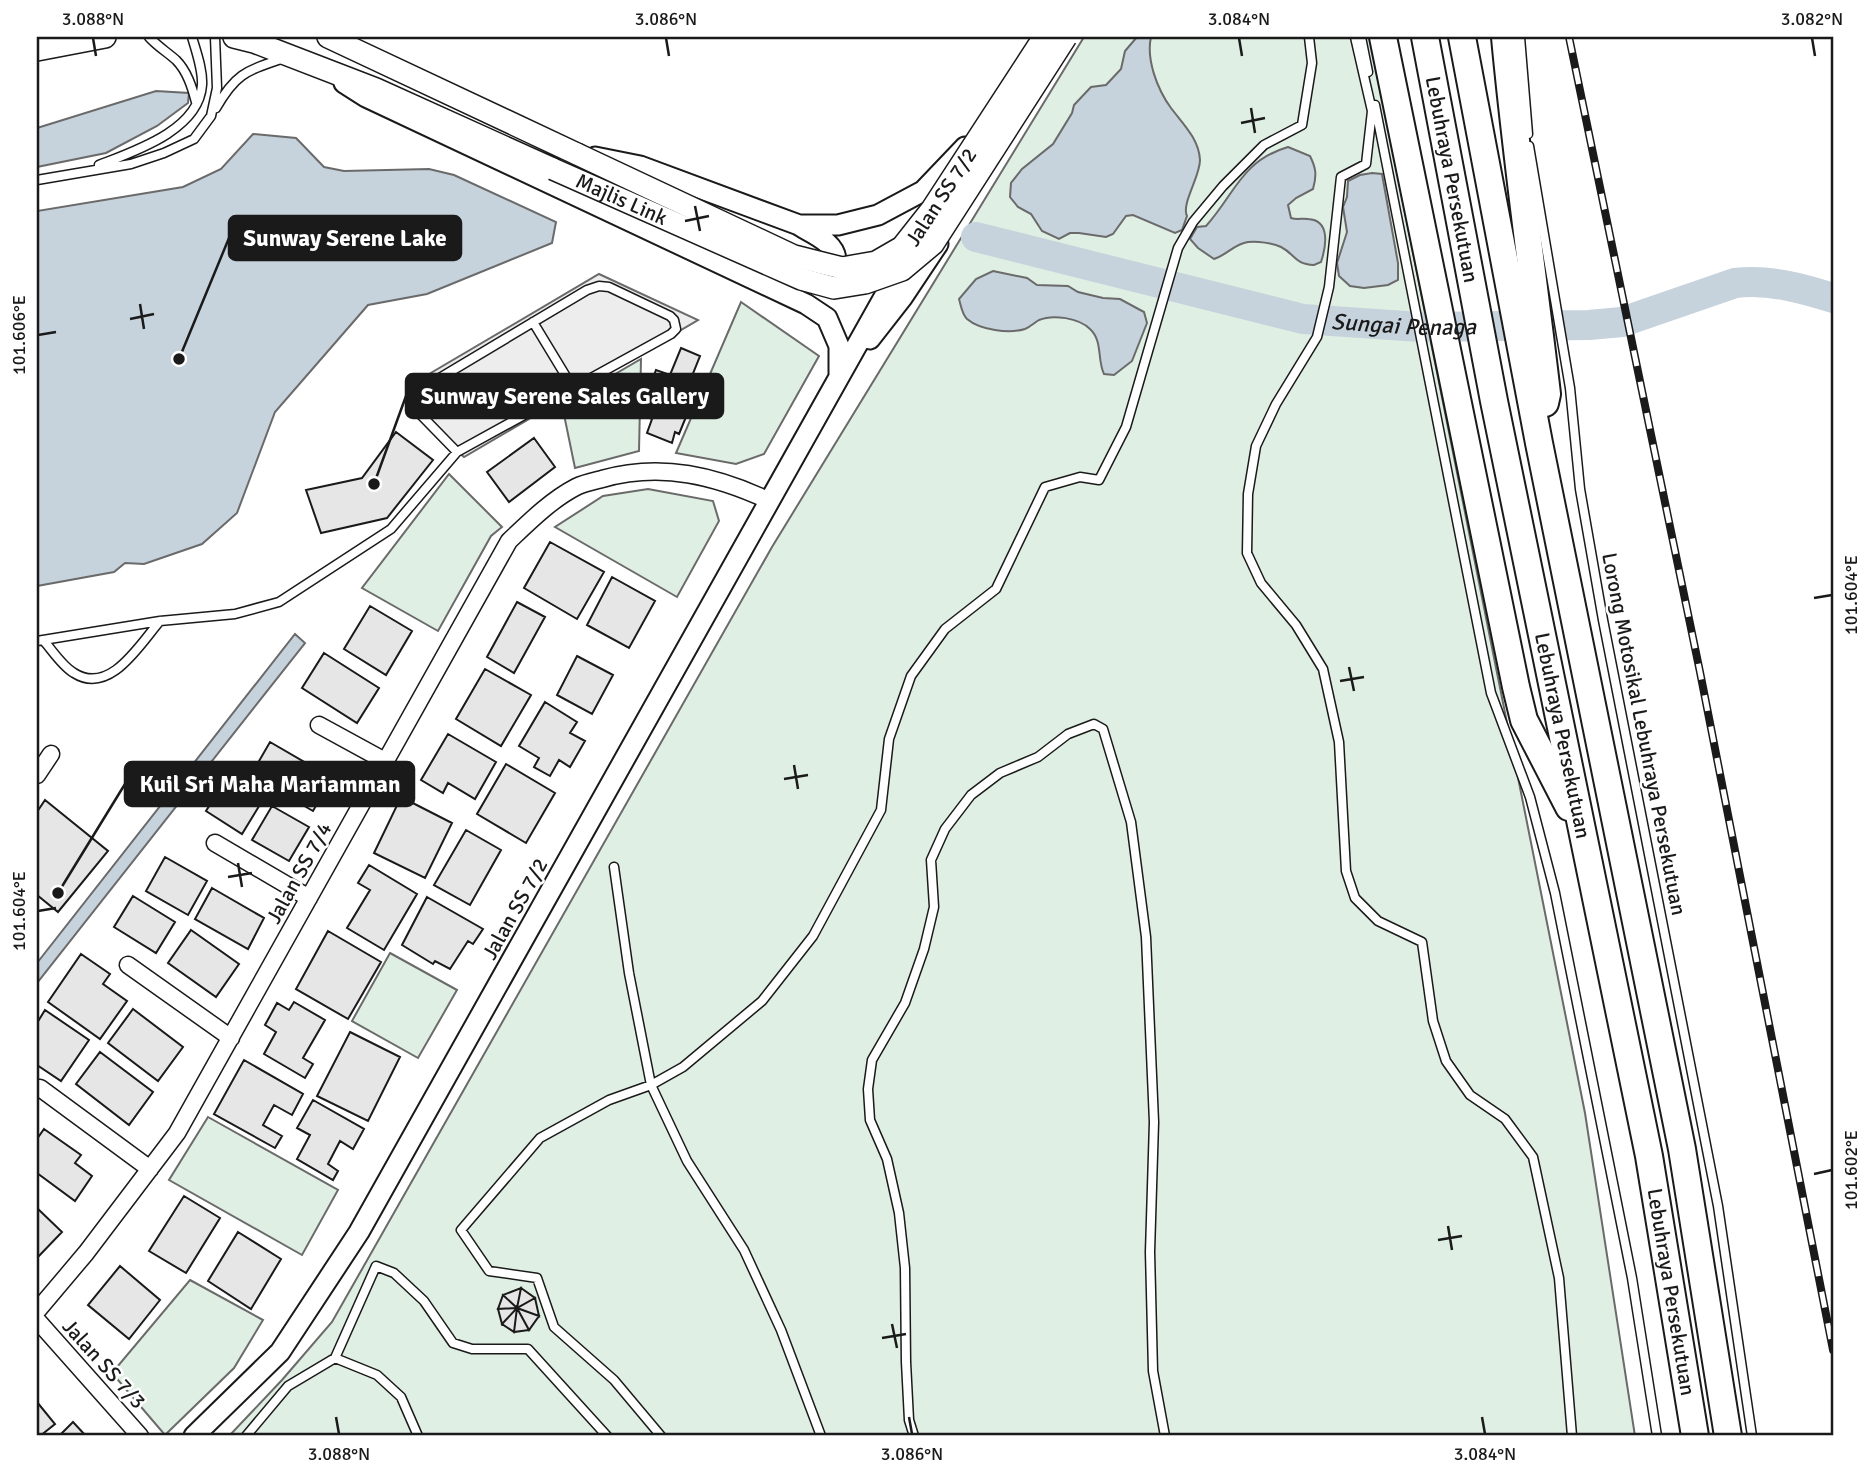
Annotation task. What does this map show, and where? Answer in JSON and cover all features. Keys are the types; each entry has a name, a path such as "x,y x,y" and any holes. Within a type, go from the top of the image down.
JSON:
{"highway":[{"path":"1384,37 1524,720 1584,837"},
{"name":"Lebuhraya Persekutuan","path":"1425,37 1494,401 1648,1156 1695,1436"},
{"name":"Lebuhraya Persekutuan","path":"1462,37 1539,443 1682,1149 1728,1436"},
{"path":"1505,37 1512,115 1547,394 1539,443"}],"main road":[{"path":"37,50 105,37"},
{"name":"Majlis Link","path":"234,37 376,89 801,279 834,288 866,283 902,270 933,244 1066,37"},
{"name":"Majlis Link","path":"328,37 794,256 842,268 876,262 902,247 932,209 1046,37"}],"street":[{"name":"Jalan SS 7/2","path":"194,1436 280,1352 359,1232 771,501 886,291 1046,37"},
{"name":"Jalan SS 7/2","path":"839,378 902,298 1074,37"},
{"path":"317,66 366,97 806,304 827,318 839,346 839,378"},
{"path":"799,225 838,225 878,215 923,191 998,114"},
{"path":"577,154 640,166 799,225 825,241 833,250 836,262 827,284 811,288 786,288 750,277"},
{"name":"Jalan SS 7/4","path":"37,1311 86,1253 177,1133 509,541 535,516 577,486 620,474 668,470 732,484 771,501"},
{"path":"319,725 386,761"},
{"path":"37,775 51,754"},
{"path":"215,843 309,898"},
{"path":"128,965 231,1038"},
{"path":"40,1088 150,1169"},
{"name":"Jalan SS 7/3","path":"37,1320 140,1436"}],"lane":[{"path":"149,37 177,61 190,80 197,105"},
{"path":"83,171 128,154 185,123 197,105 202,84 192,37"},
{"path":"211,116 217,88 215,37"},
{"path":"661,1436 614,1380 554,1327 537,1278 489,1271 461,1230 540,1138 609,1100 651,1085 683,1066 762,1001 813,936 881,810 889,739 911,676 945,629 996,590 1045,487 1080,477 1099,480 1126,428 1178,248 1193,222 1223,186 1264,145 1302,125 1312,64 1309,37"},
{"path":"1355,37 1372,111 1366,164 1341,177 1329,287 1317,337 1276,404 1256,446 1248,494 1247,553 1261,583 1296,625 1323,669 1339,742 1346,871 1355,898 1378,921 1422,942 1433,1021 1446,1061 1470,1095 1504,1119 1533,1157 1559,1278 1572,1436"},
{"path":"1361,37 1491,693 1530,797 1555,893 1632,1278 1657,1436"},
{"name":"Lorong Motosikal Lebuhraya Persekutuan","path":"1520,37 1529,145 1570,388 1580,489 1603,620 1718,1206 1752,1436"},
{"path":"37,180 131,163 164,153 194,139 226,90 240,75 290,56"},
{"path":"40,641 160,621 235,614 279,602 391,530 457,452 671,334 676,329 674,320 621,293 599,286 587,290 423,388 415,401 418,412 457,452"},
{"path":"533,323 573,388"},
{"path":"40,641 74,674 92,678 107,676 122,666 160,621"},
{"path":"914,1436 909,1420 905,1268 901,1227 887,1159 870,1120 868,1089 872,1060 905,1003 924,949 934,907 931,860 944,829 971,794 1000,773 1038,757 1068,734 1094,724 1103,729 1131,822 1146,937 1154,1122 1150,1252 1153,1371 1164,1436"},
{"path":"614,867 629,973 651,1085 687,1161 744,1250 781,1330 821,1436"},
{"path":"246,1436 288,1386 335,1358 376,1266 394,1273 424,1301 453,1343 472,1349 528,1349 607,1436"},
{"path":"335,1358 377,1375 401,1397 418,1436"}],"green space":[{"path":"1084,37 1370,37 1585,1113 1635,1436 229,1436 332,1322 772,547"},
{"path":"741,302 819,356 764,454 736,464 676,453"},
{"path":"641,359 639,451 575,468 562,405"},
{"path":"449,474 502,527 491,536 438,631 362,588"},
{"path":"648,489 713,501 719,521 677,597 555,527 603,496"},
{"path":"390,953 457,990 418,1058 352,1021"},
{"path":"208,1117 338,1190 302,1255 169,1180"},
{"path":"190,1280 263,1320 234,1368 165,1435 112,1373"}],"shaded area":[{"path":"1137,37 1151,37 1151,64 1157,83 1194,139 1199,152 1199,167 1186,205 1187,216 1182,230 1175,233 1133,215 1126,216 1113,234 1106,237 1070,233 1059,239 1042,231 1031,214 1018,207 1010,197 1011,183 1022,169 1053,144 1074,105 1091,87 1106,85 1121,69 1125,51"},
{"path":"156,91 189,93 188,103 157,126 106,153 37,167 37,128"},
{"path":"253,134 296,138 324,167 344,171 429,169 454,175 556,222 552,243 427,294 368,305 275,412 237,513 202,544 144,564 125,563 114,572 37,586 37,211 183,187 221,169"},
{"path":"1288,147 1310,156 1314,164 1313,189 1288,205 1291,218 1315,221 1324,229 1325,242 1321,262 1314,265 1302,263 1281,247 1260,242 1243,243 1214,259 1198,248 1190,239 1197,227 1206,226 1240,180 1259,161"},
{"path":"1372,173 1382,174 1398,263 1398,280 1388,285 1364,288 1350,286 1339,276 1337,263 1347,232 1343,207 1348,181"},
{"path":"993,271 1027,278 1037,285 1068,286 1078,292 1120,299 1144,312 1147,323 1132,361 1114,375 1104,374 1097,339 1085,325 1073,320 1045,318 1025,329 1011,331 995,330 973,323 964,315 959,299 976,279"},
{"path":"599,274 698,320 464,457 408,410 407,387"},
{"path":"295,634 305,643 37,983 37,963"}],"building":[{"path":"681,348 700,356 682,401 685,402 682,410 688,412 679,434 675,432 672,443 647,433 652,419 644,416 651,398 646,396 656,370 670,375"},
{"path":"396,432 433,460 387,518 321,533 306,490 362,478"},
{"path":"534,438 555,467 509,502 487,472"},
{"path":"550,542 604,572 577,619 524,588"},
{"path":"612,577 655,601 629,648 587,625"},
{"path":"517,602 545,617 514,673 487,657"},
{"path":"370,606 412,631 386,675 344,649"},
{"path":"324,653 379,688 357,723 302,688"},
{"path":"577,656 613,675 592,714 557,695"},
{"path":"485,669 531,695 501,746 456,719"},
{"path":"545,702 577,722 570,733 585,741 570,767 559,760 550,776 534,767 539,758 519,746"},
{"path":"448,734 496,762 475,799 448,783 443,793 421,780"},
{"path":"270,742 332,778 313,811 251,775"},
{"path":"506,764 555,793 526,843 477,814"},
{"path":"229,775 264,798 242,834 206,811"},
{"path":"401,797 452,823 425,878 374,853"},
{"path":"45,800 108,851 58,912 37,895 37,812"},
{"path":"272,806 309,827 289,861 252,840"},
{"path":"466,830 501,850 470,905 434,885"},
{"path":"165,857 207,881 188,915 146,891"},
{"path":"369,865 417,894 384,950 347,928 370,890 358,883"},
{"path":"212,888 264,918 248,949 195,919"},
{"path":"133,896 175,922 156,953 114,927"},
{"path":"427,897 483,929 473,944 468,941 450,969 435,961 433,964 402,945"},
{"path":"191,930 239,964 216,997 168,963"},
{"path":"328,931 381,962 348,1019 296,989"},
{"path":"81,954 110,974 103,984 127,1001 100,1039 48,1002"},
{"path":"294,1002 325,1020 303,1058 313,1064 305,1078 264,1054 276,1032 265,1025 277,1003 289,1010"},
{"path":"133,1009 183,1047 158,1081 108,1043"},
{"path":"45,1010 89,1040 61,1081 37,1065 37,1023"},
{"path":"350,1032 400,1057 368,1121 317,1096"},
{"path":"100,1052 153,1092 129,1125 76,1084"},
{"path":"244,1060 303,1094 292,1115 274,1105 263,1125 282,1136 275,1148 214,1114"},
{"path":"313,1100 364,1129 353,1149 340,1141 328,1164 338,1171 333,1180 297,1159 310,1135 297,1128"},
{"path":"44,1129 81,1155 75,1163 92,1176 75,1201 37,1173 37,1139"},
{"path":"184,1196 220,1218 186,1273 149,1251"},
{"path":"37,1208 62,1232 37,1258"},
{"path":"238,1232 281,1259 251,1309 208,1281"},
{"path":"120,1266 160,1300 129,1339 88,1305"},
{"path":"521,1288 535,1298 517,1308"},
{"path":"521,1288 517,1308 503,1295"},
{"path":"503,1295 517,1308 498,1309"},
{"path":"535,1298 539,1316 517,1308"},
{"path":"517,1308 514,1332 502,1324"},
{"path":"517,1308 529,1330 514,1332"},
{"path":"517,1308 539,1316 529,1330"},
{"path":"517,1308 502,1324 498,1309"},
{"path":"37,1402 55,1424 40,1436 37,1436"},
{"path":"73,1422 86,1436 59,1436"}],"waterway":[{"name":"Sungai Penaga","path":"976,237 1303,319 1420,327 1589,325 1622,322 1735,283 1748,282 1785,285 1833,298"}],"railway":[{"path":"1569,37 1700,672 1833,1350"}],"place":[{"name":"Sunway Serene Lake","path":"179,359"},
{"name":"Sunway Serene Sales Gallery","path":"374,484"},
{"name":"Kuil Sri Maha Mariamman","path":"58,893"}]}
